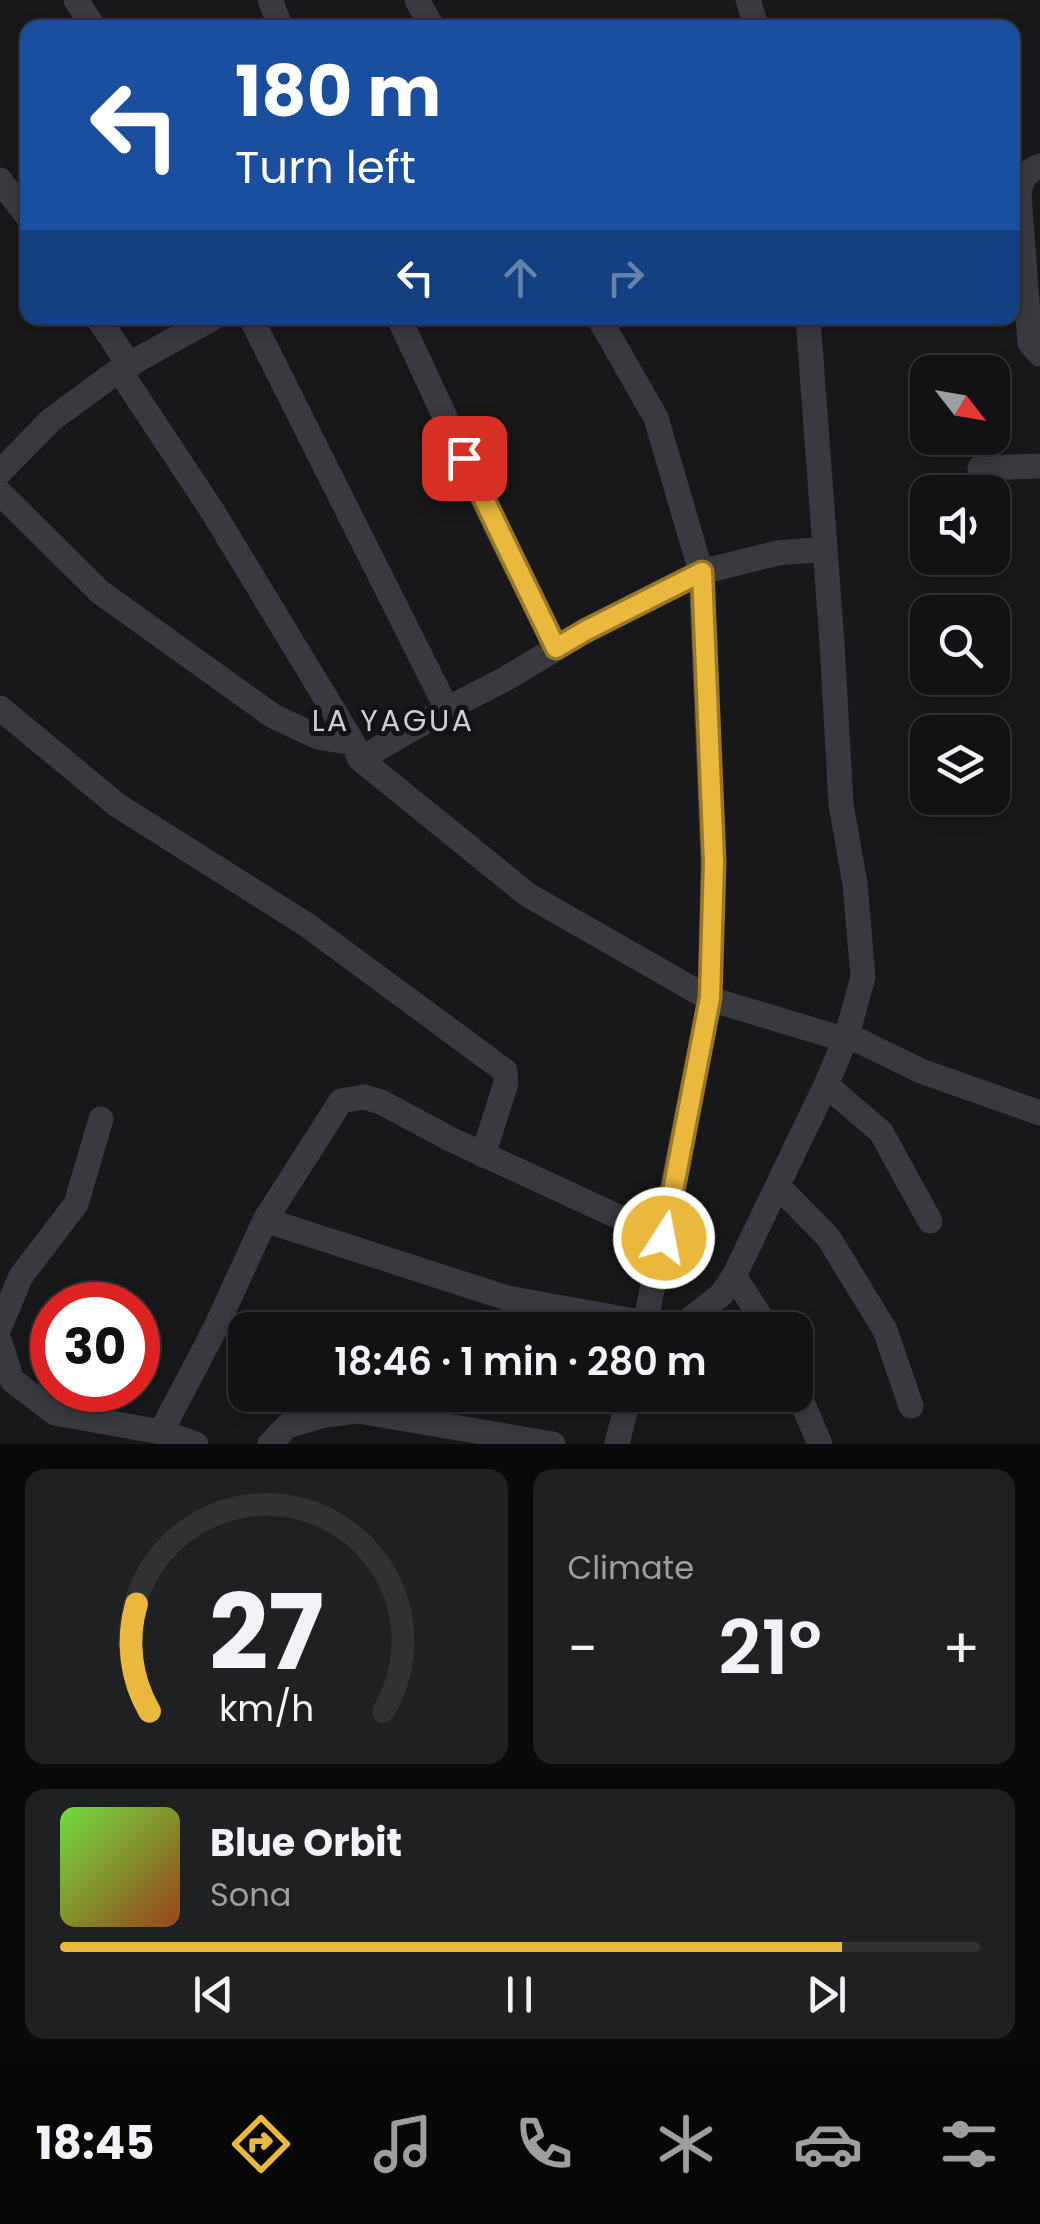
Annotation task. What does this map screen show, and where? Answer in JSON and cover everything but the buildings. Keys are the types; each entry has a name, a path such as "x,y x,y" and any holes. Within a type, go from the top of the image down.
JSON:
{"street":[{"path":"1020,189 1022,179 1040,166"},
{"path":"0,180 20,206"},
{"path":"1020,208 1030,343 1040,354"},
{"path":"102,325 357,751 528,895 710,998 833,1036 847,1035 922,1070 1040,1113"},
{"path":"0,472 51,420 125,368 200,325"},
{"path":"254,325 446,709"},
{"path":"401,325 556,648"},
{"path":"603,325 656,418 702,572 714,862 710,998 648,1312"},
{"path":"699,1312 721,1296 734,1276 778,1186 847,1035 862,976 856,884 841,804 809,325"},
{"path":"980,468 1040,466"},
{"path":"0,492 100,592 272,716 357,751 507,678 585,631 702,572 778,553 825,549"},
{"path":"0,708 118,806 307,925 505,1071 506,1083 483,1155"},
{"path":"826,1085 881,1132 930,1220"},
{"path":"161,1432 215,1330 265,1220 341,1100 364,1098 381,1102 483,1155 664,1238"},
{"path":"0,1326 20,1276 76,1204 101,1120"},
{"path":"778,1186 828,1237 885,1330 910,1406"},
{"path":"265,1220 507,1298 576,1312"},
{"path":"734,1276 757,1312"},
{"path":"0,1342 12,1380 55,1413 161,1432 196,1444"},
{"path":"270,1444 287,1426 324,1415 358,1411 553,1444"},
{"path":"618,1444 625,1412"},
{"path":"806,1412 820,1444"}],"district":[{"name":"LA YAGUA","path":"393,720"}],"route":[{"path":"464,458 556,648 702,572 714,862 710,998 664,1238"}]}
